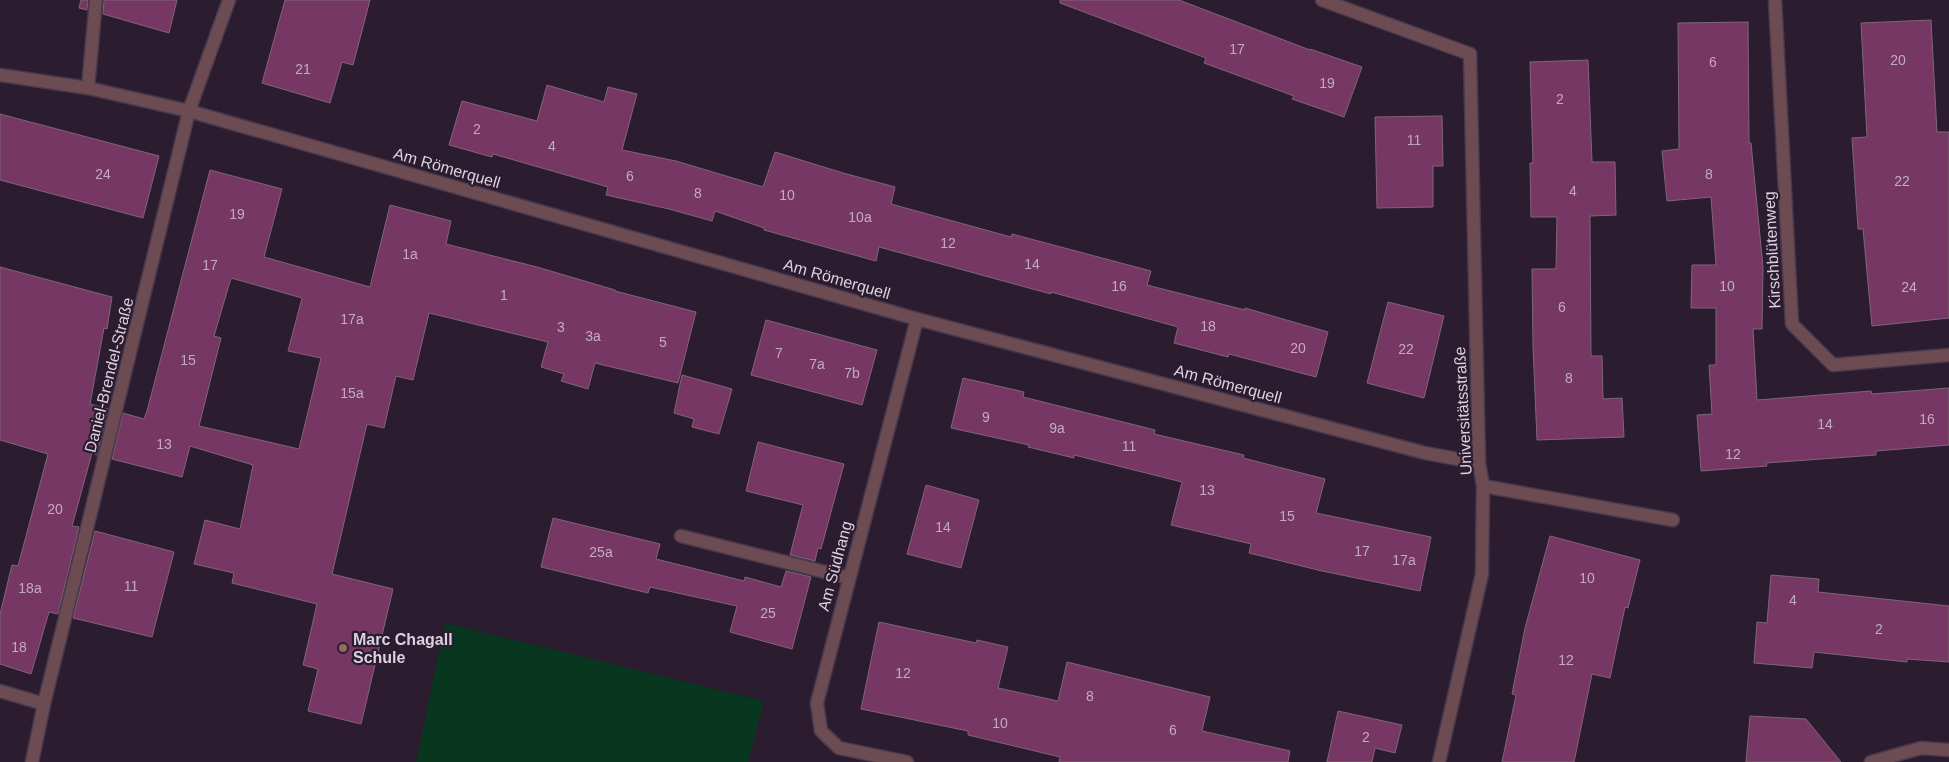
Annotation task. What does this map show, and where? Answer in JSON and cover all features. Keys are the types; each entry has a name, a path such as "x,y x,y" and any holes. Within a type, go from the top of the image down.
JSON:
{"street":[{"path":"88,88 96,0"},
{"name":"Daniel-Brendel-Straße","path":"32,762 44,704 190,111 229,0"},
{"name":"Universitätsstraße","path":"1322,0 1470,54 1479,463 1484,486 1482,574 1439,762"},
{"name":"Kirschblütenweg","path":"1775,0 1792,324 1833,365 1949,356"},
{"name":"Am Römerquell","path":"0,75 88,88 190,111 917,319 1424,453 1479,463"},
{"name":"Am Südhang","path":"907,762 839,748 821,731 817,703 917,319"},
{"path":"1484,486 1673,520"},
{"path":"681,536 849,578"},
{"path":"0,691 44,704"},
{"path":"1871,762 1921,748 1949,750"}],"green space":[{"path":"445,623 764,701 748,762 416,762"}],"building":[{"path":"81,0 88,0 87,10 79,8"},
{"path":"104,0 177,0 169,33 103,14"},
{"path":"285,0 370,0 353,65 342,62 330,103 262,83"},
{"path":"1060,0 1179,0 1310,50 1362,67 1344,117 1292,99 1294,96 1204,63 1206,58 1060,3"},
{"path":"1931,20 1937,132 1949,132 1949,318 1872,326 1863,229 1858,229 1852,138 1867,137 1861,23"},
{"path":"1748,22 1749,143 1751,143 1763,267 1762,329 1753,329 1757,400 1871,391 1872,394 1949,388 1949,445 1876,451 1876,455 1766,463 1767,466 1701,471 1697,415 1712,414 1709,365 1716,365 1716,308 1691,308 1692,265 1716,265 1711,197 1667,201 1662,151 1679,149 1678,23"},
{"path":"1588,60 1592,162 1615,162 1616,215 1590,216 1591,356 1602,356 1603,399 1622,398 1624,437 1537,440 1532,269 1556,269 1557,217 1531,217 1530,163 1533,163 1530,62"},
{"path":"547,85 604,102 608,87 637,94 622,150 676,161 763,187 775,152 895,187 891,204 1011,237 1012,234 1151,271 1147,285 1245,310 1245,308 1328,332 1316,377 1229,354 1228,357 1174,343 1178,327 1051,292 1051,294 879,247 876,261 764,230 764,228 715,211 712,221 606,195 608,187 493,154 492,157 449,145 462,101 537,121"},
{"path":"0,114 159,156 143,218 0,180"},
{"path":"1442,116 1443,166 1433,166 1433,207 1377,208 1375,117"},
{"path":"210,170 282,189 264,257 370,287 390,205 451,221 446,244 537,267 615,291 696,312 678,383 595,363 588,389 561,381 564,374 541,367 548,342 429,313 413,380 396,376 384,428 367,424 332,574 393,589 361,724 308,711 318,669 303,665 317,604 232,583 234,573 194,564 205,520 240,529 253,465 190,446 182,477 112,459 123,413 144,419","holes":["231,278 302,298 288,351 321,358 299,449 199,426 221,338 214,336"]},
{"path":"0,267 112,297 107,329 104,328 90,404 108,409 97,455 92,453 72,526 79,527 58,614 49,612 31,674 0,664 0,614 12,565 18,566 48,454 0,440"},
{"path":"1388,302 1444,316 1424,398 1367,383"},
{"path":"766,320 877,350 862,405 751,375"},
{"path":"682,375 732,389 719,434 692,427 694,419 674,413"},
{"path":"963,378 1024,392 1023,397 1155,430 1154,434 1244,455 1243,458 1325,479 1316,513 1431,537 1420,591 1322,571 1249,553 1251,544 1171,525 1182,482 1074,455 1074,458 1028,447 1029,445 951,428"},
{"path":"758,442 844,464 821,549 818,548 815,561 790,555 803,505 746,491"},
{"path":"926,485 979,500 961,568 907,554"},
{"path":"553,518 660,544 656,559 744,581 745,577 781,587 786,571 811,577 792,649 730,632 737,606 650,587 648,593 541,567"},
{"path":"95,531 174,552 152,637 73,618"},
{"path":"1550,536 1640,560 1628,608 1625,607 1610,678 1592,674 1574,762 1502,762 1516,695 1512,694 1525,628"},
{"path":"1771,575 1819,579 1818,592 1949,606 1949,662 1907,659 1907,662 1814,652 1812,668 1754,663 1757,622 1767,623"},
{"path":"879,622 976,643 977,640 1008,647 998,688 1058,701 1067,662 1210,697 1202,731 1290,751 1288,762 1059,762 1060,757 968,735 968,731 861,709"},
{"path":"1338,711 1402,725 1395,753 1375,748 1372,762 1327,762"},
{"path":"1750,716 1806,719 1841,762 1746,762"}],"place":[{"name":"Marc Chagall Schule","path":"343,648"}]}
